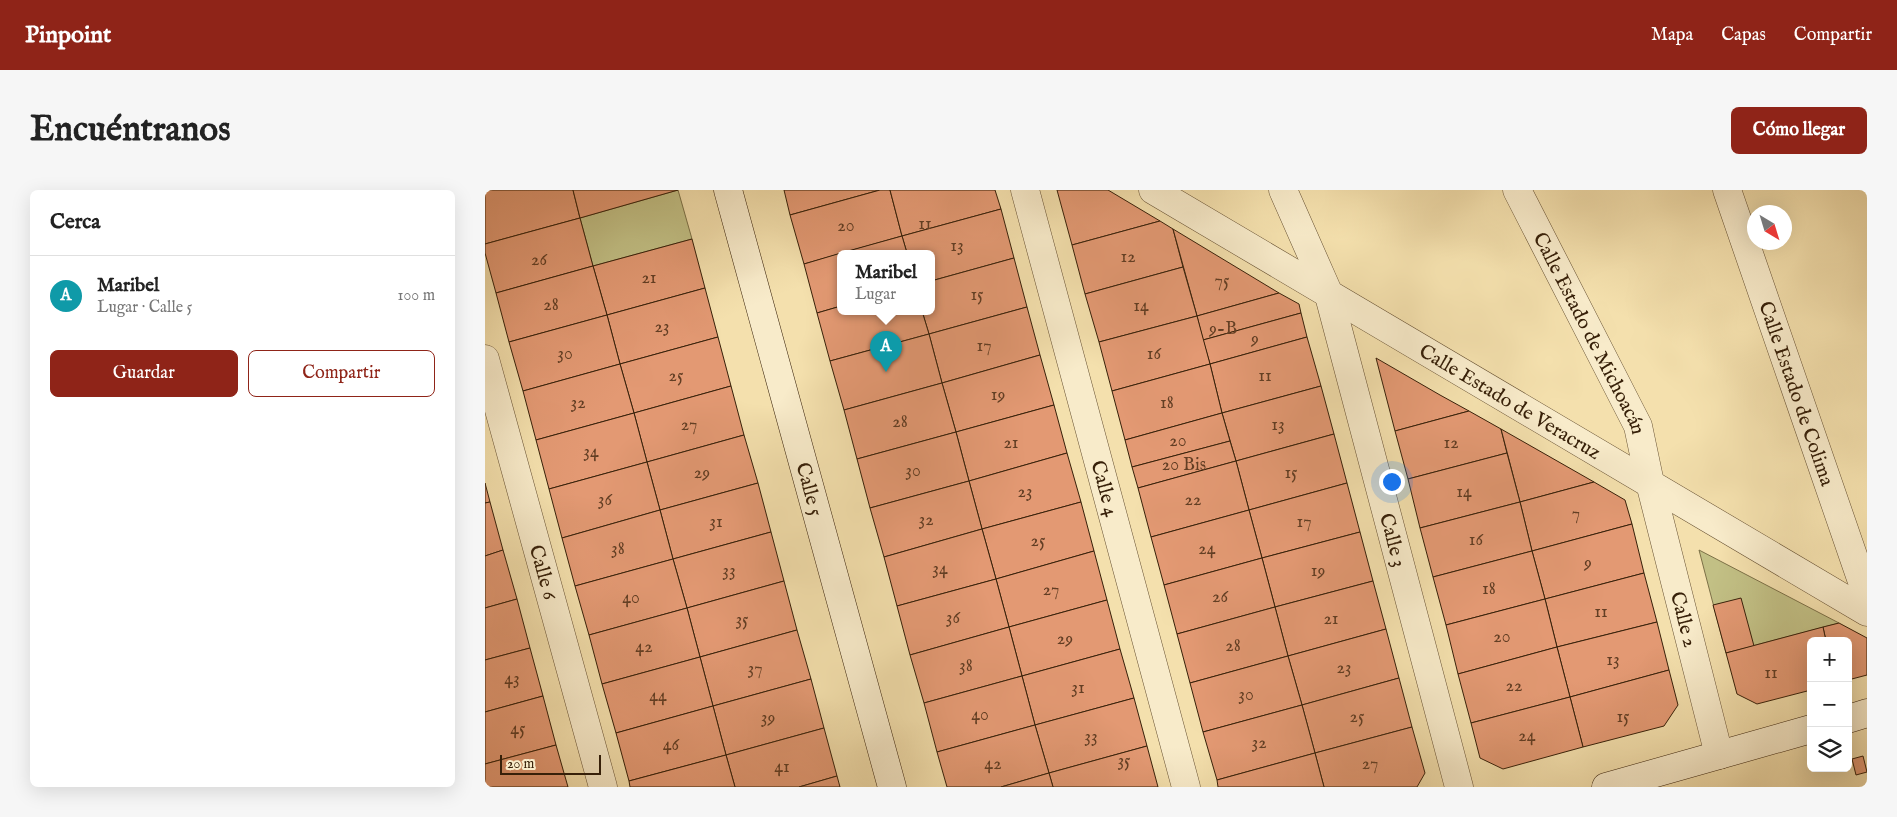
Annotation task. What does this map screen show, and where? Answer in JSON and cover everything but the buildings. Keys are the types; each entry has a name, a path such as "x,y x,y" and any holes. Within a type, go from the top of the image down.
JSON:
{"street":[{"name":"Calle 5","path":"728,190 892,787"},
{"name":"Calle 4","path":"1025,190 1186,787"},
{"name":"Calle Estado de Veracruz","path":"1153,190 1867,612"},
{"name":"Calle 3","path":"1283,190 1328,292 1459,787"},
{"name":"Calle Estado de Michoacán","path":"1517,190 1638,426 1650,483"},
{"name":"Calle Estado de Colima","path":"1727,190 1867,596"},
{"name":"Calle 6","path":"485,359 603,787"},
{"name":"Calle 2","path":"1650,483 1719,755"},
{"path":"1852,717 1867,713"},
{"path":"1606,787 1807,730"}],"shaded area":[{"path":"678,190 692,239 593,266 580,218"},
{"path":"1699,550 1839,623 1726,653"}],"place":[{"name":"Maribel","path":"886,372"}]}
